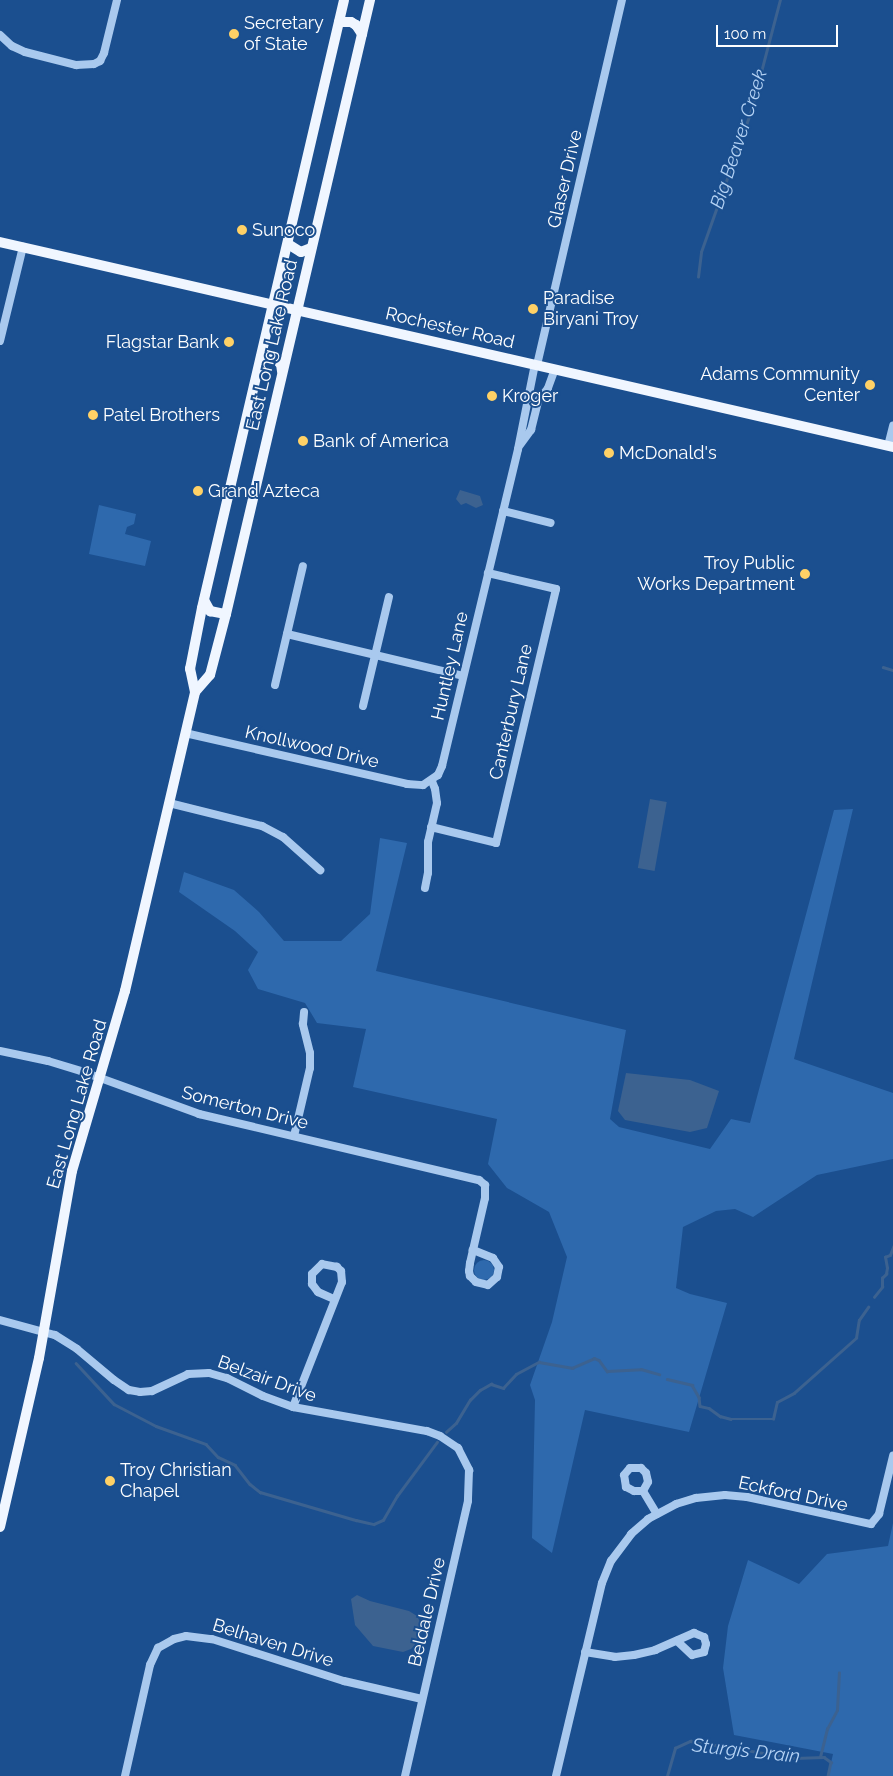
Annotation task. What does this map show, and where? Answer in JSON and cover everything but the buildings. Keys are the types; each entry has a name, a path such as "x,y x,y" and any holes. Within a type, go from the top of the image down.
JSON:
{"main road":[{"name":"East Long Lake Road","path":"0,1527 45,1330 69,1184 125,991 195,692 190,669 204,600 344,0"},
{"name":"East Long Lake Road","path":"195,692 210,675 226,614 370,0"},
{"path":"339,22 351,22 362,34"},
{"name":"Rochester Road","path":"0,242 891,446"},
{"path":"288,244 301,252 312,248"},
{"path":"261,357 274,358 280,364 282,370"},
{"path":"204,600 210,611 226,614"}],"street":[{"path":"0,36 12,46 33,55 82,66 100,62 117,0"},
{"name":"Glaser Drive","path":"536,364 622,0"},
{"path":"0,341 23,247"},
{"name":"Huntley Lane","path":"432,781 442,766 518,449 536,364"},
{"name":"Huntley Lane","path":"518,449 531,430 538,401 548,388 555,369"},
{"path":"891,446 893,426"},
{"path":"502,511 551,523"},
{"path":"275,685 303,566"},
{"name":"Canterbury Lane","path":"431,828 496,843 556,589 488,573"},
{"path":"363,706 389,597"},
{"path":"287,634 463,676"},
{"name":"Knollwood Drive","path":"185,733 407,784 423,784 432,781"},
{"path":"426,888 428,842 437,796 432,781"},
{"path":"169,803 262,826 283,837 320,870"},
{"path":"294,1136 310,1068 310,1053 304,1024 304,1012"},
{"name":"Somerton Drive","path":"0,1051 48,1061 194,1112 473,1178 484,1185 485,1198 473,1250"},
{"path":"473,1250 493,1258 499,1267 497,1277 488,1285 479,1284 470,1276 469,1271 473,1250"},
{"path":"293,1407 342,1282 341,1271 333,1264 322,1264 312,1274 312,1284 318,1292 334,1299"},
{"name":"Belzair Drive","path":"0,1320 45,1330 77,1349 129,1390 146,1392 159,1389 188,1374 208,1373 227,1378 273,1401 293,1407 432,1433 453,1444 464,1456"},
{"name":"Beldale Drive","path":"405,1776 468,1501 470,1480 464,1456"},
{"name":"Eckford Drive","path":"556,1776 602,1583 611,1561 631,1534 657,1514 676,1504 696,1498 733,1495 868,1525 873,1524 878,1518 890,1479 893,1456"},
{"path":"643,1491 657,1514"},
{"name":"Belhaven Drive","path":"125,1776 150,1665 158,1648 174,1639 186,1636 212,1638 339,1679 422,1699"},
{"path":"585,1652 623,1657 644,1653 677,1641"}],"shaded area":[{"path":"460,490 480,496 483,505 476,508 466,503 461,505 456,499"},
{"path":"99,505 136,514 134,524 127,527 125,534 151,541 145,566 89,554"},
{"path":"650,799 667,802 655,871 638,868"},
{"path":"853,809 794,1059 893,1093 893,1159 817,1175 753,1217 735,1209 716,1211 683,1227 676,1288 690,1294 727,1303 689,1432 585,1410 552,1553 532,1538 535,1400 530,1385 552,1322 567,1257 549,1212 507,1188 488,1164 497,1119 353,1087 366,1029 317,1023 305,1003 258,989 248,970 258,952 235,931 179,892 184,872 234,890 259,912 284,941 341,941 370,914 380,838 407,843 376,971 626,1030 610,1119 619,1127 710,1149 731,1119 750,1123 834,810"},
{"path":"626,1073 690,1080 719,1091 707,1128 690,1132 625,1120 618,1111"},
{"path":"484,1260 491,1263 494,1270 491,1277 484,1280 477,1277 474,1270 477,1263"},
{"path":"893,1523 893,1776 828,1776 833,1754 734,1735 723,1668 728,1626 748,1560 799,1584 827,1554 888,1546"},
{"path":"357,1595 370,1601 409,1611 417,1616 423,1627 420,1639 411,1649 403,1652 373,1646 355,1625 351,1599"}],"waterway":[{"name":"Big Beaver Creek","path":"698,277 701,252 750,114 780,0"},
{"name":"Big Beaver Creek","path":"883,667 893,670"},
{"name":"Big Beaver Creek","path":"874,1297 882,1287 882,1278 886,1274 887,1268 885,1257 890,1255 893,1247"},
{"name":"Big Beaver Creek","path":"667,1379 692,1385 699,1397 700,1406 709,1408 720,1416 731,1419 773,1419 777,1402 794,1393 856,1338 859,1320 868,1307"},
{"name":"Big Beaver Creek","path":"446,1432 456,1423 470,1400 480,1390 491,1384 503,1388 516,1374 539,1362 572,1368 594,1358 599,1360 607,1371 641,1369 659,1374"},
{"name":"Big Beaver Creek","path":"76,1363 114,1404 156,1426 206,1444 218,1457 235,1465 250,1484 260,1492 374,1524 383,1520 397,1496 437,1442"},
{"path":"820,1757 827,1729 837,1710 839,1673"},
{"name":"Sturgis Drain","path":"667,1776 675,1748 690,1741 794,1758 824,1757 831,1762 828,1776"}],"place":[{"name":"Secretary of State","path":"234,34"},
{"name":"Sunoco","path":"242,230"},
{"name":"Paradise Biryani Troy","path":"533,309"},
{"name":"Flagstar Bank","path":"229,342"},
{"name":"Adams Community Center","path":"870,385"},
{"name":"Kroger","path":"492,396"},
{"name":"Patel Brothers","path":"93,415"},
{"name":"Bank of America","path":"303,441"},
{"name":"McDonald's","path":"609,453"},
{"name":"Grand Azteca","path":"198,491"},
{"name":"Troy Public Works Department","path":"805,574"},
{"name":"Troy Christian Chapel","path":"110,1481"}]}
